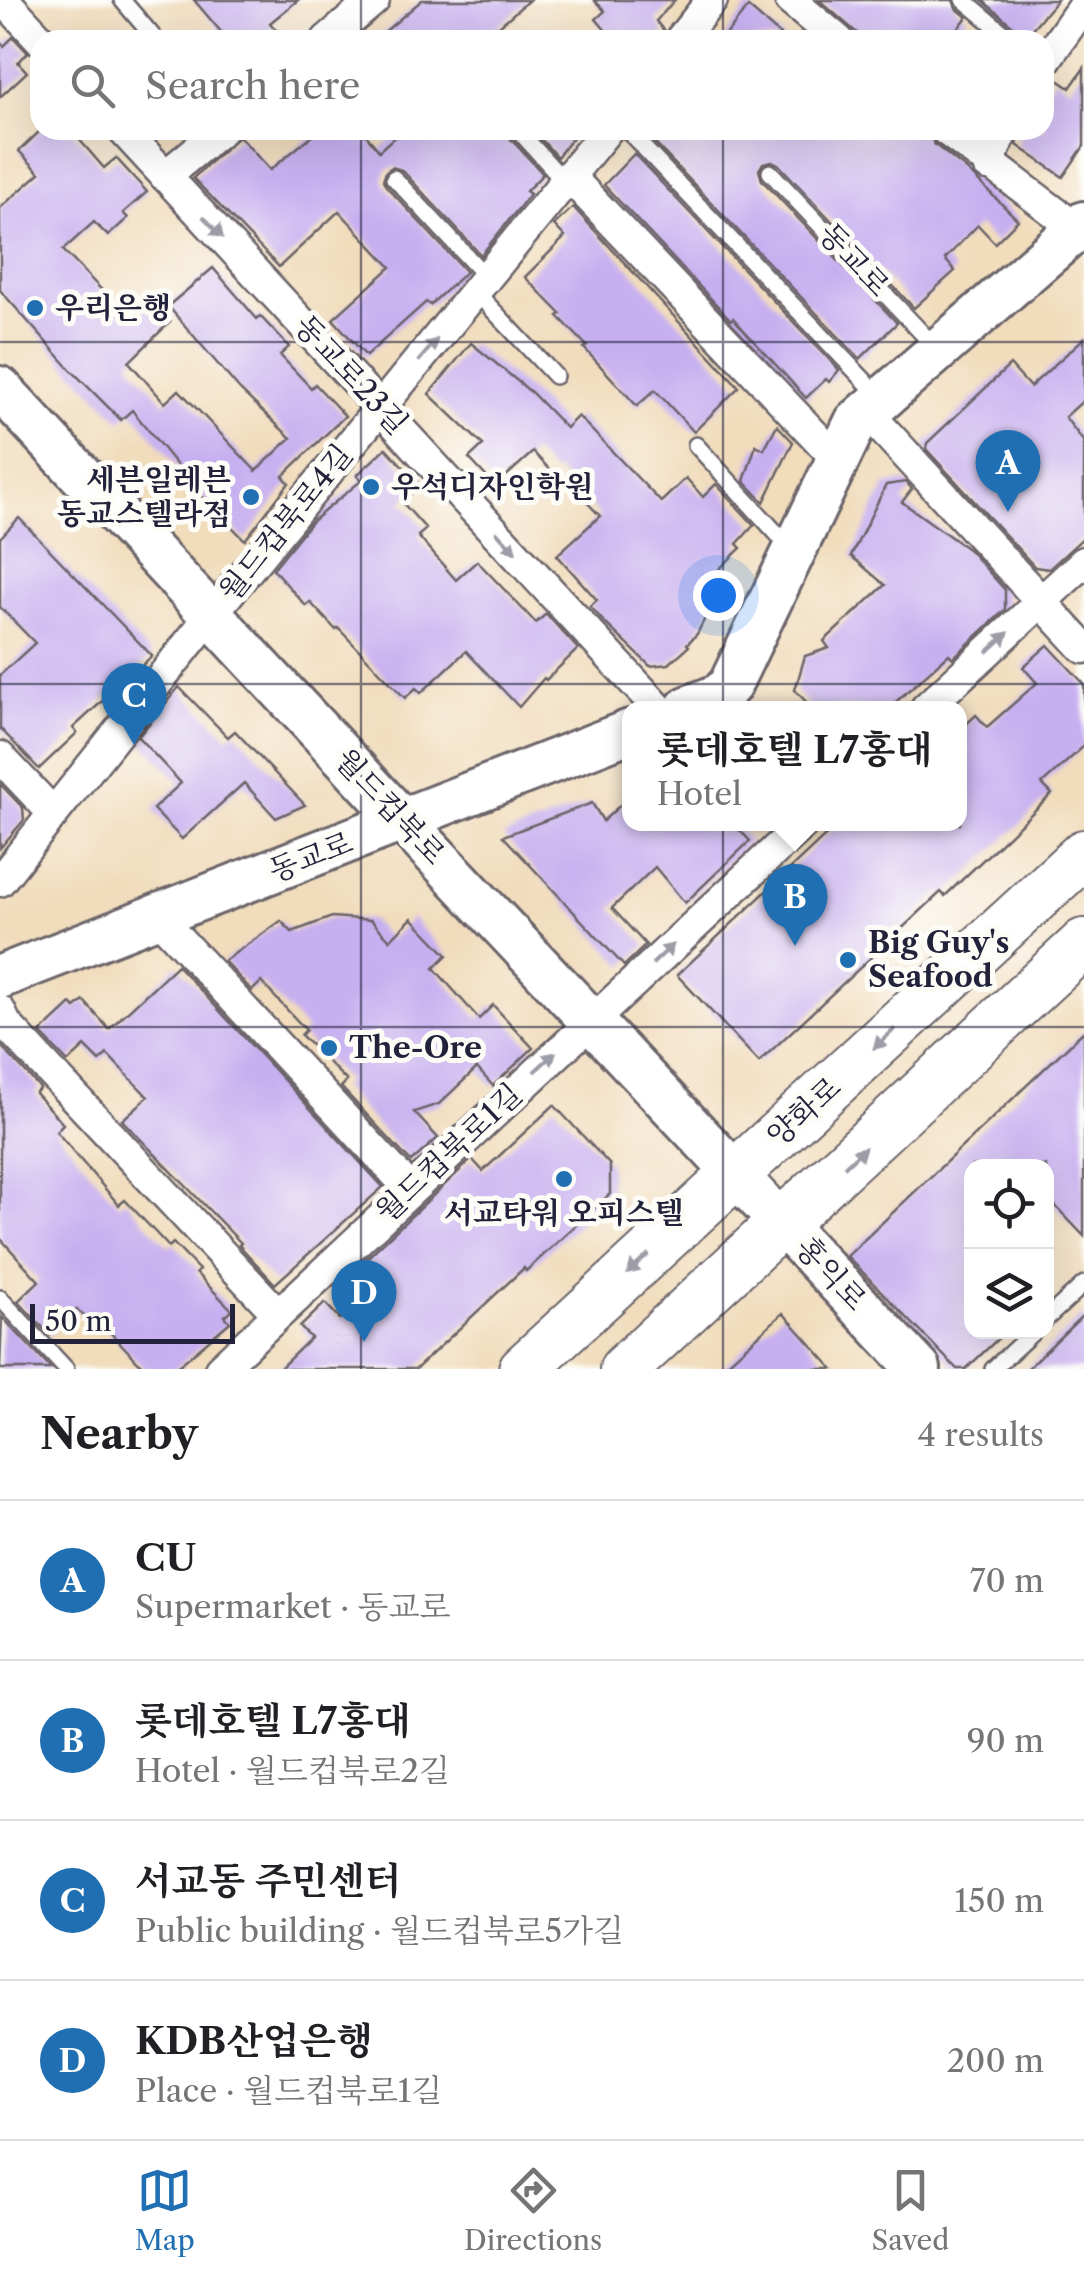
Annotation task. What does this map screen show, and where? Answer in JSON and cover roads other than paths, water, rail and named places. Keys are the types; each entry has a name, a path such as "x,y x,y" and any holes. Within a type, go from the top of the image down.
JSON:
{"main road":[{"path":"705,701 720,695 730,685 856,422 1080,226"},
{"name":"월드컵북로","path":"0,388 402,822 783,1224"},
{"name":"동교로","path":"0,977 622,734"},
{"name":"양화로","path":"523,1369 1084,854"},
{"path":"624,1369 1084,943"},
{"name":"홍익로","path":"783,1224 919,1369"}],"street":[{"path":"4,0 32,30"},
{"path":"688,30 712,0"},
{"path":"790,0 826,30"},
{"path":"337,30 363,4"},
{"path":"1054,48 1084,5"},
{"name":"동교로23길","path":"132,140 652,701"},
{"path":"165,176 209,140"},
{"name":"월드컵북로4길","path":"0,880 599,140"},
{"path":"958,140 988,165 1080,226"},
{"path":"988,165 999,140"},
{"path":"567,179 838,460"},
{"path":"873,405 1084,648"},
{"path":"934,701 1084,562"},
{"path":"0,757 53,813"},
{"name":"월드컵북로1길","path":"220,1369 796,831"},
{"path":"158,916 410,1189"},
{"path":"0,1011 6,1024 278,1314"}],"lane":[{"path":"122,0 148,30"},
{"path":"964,0 1000,30"},
{"path":"528,140 567,179"},
{"path":"636,140 873,405"},
{"name":"동교로","path":"770,172 937,349"},
{"path":"394,178 556,376"},
{"path":"696,445 794,552"},
{"path":"1054,1312 1084,1284"},
{"path":"0,1298 66,1369"},
{"path":"993,1369 1025,1339"}],"place":[{"name":"우리은행","path":"35,308"},
{"name":"우석디자인학원","path":"371,487"},
{"name":"세븐일레븐 동교스텔라점","path":"251,497"},
{"name":"CU","path":"1008,512"},
{"name":"서교동 주민센터","path":"134,745"},
{"name":"롯데호텔 L7홍대","path":"795,946"},
{"name":"Big Guy's Seafood","path":"848,960"},
{"name":"The-Ore","path":"329,1048"},
{"name":"서교타워 오피스텔","path":"564,1179"},
{"name":"KDB산업은행","path":"364,1342"}]}
